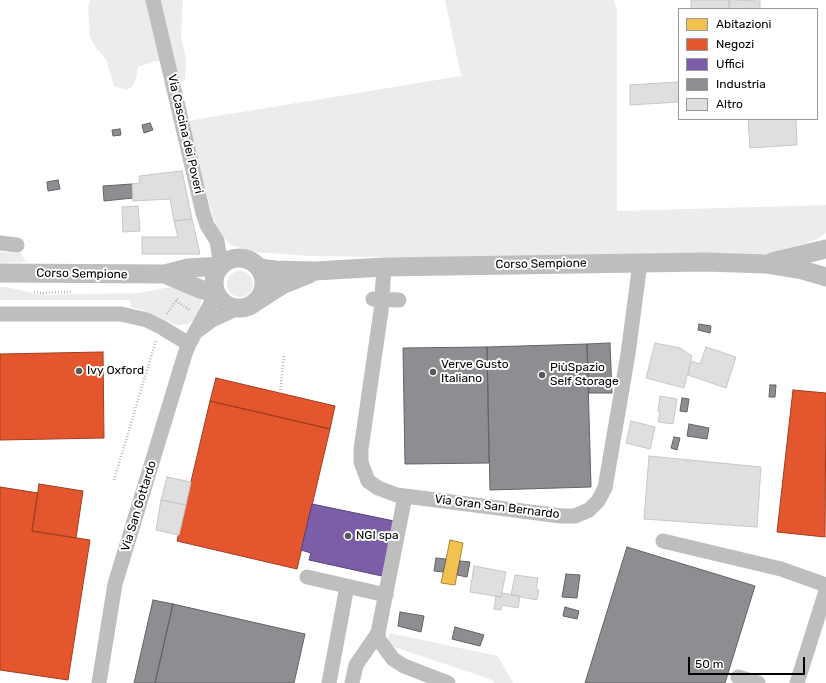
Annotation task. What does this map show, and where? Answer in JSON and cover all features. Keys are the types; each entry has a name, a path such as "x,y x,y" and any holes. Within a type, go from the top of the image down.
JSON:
{"main road":[{"name":"Corso Sempione","path":"766,264 826,249"},
{"path":"240,258 248,259 259,268 264,280 264,287 258,301 251,306 236,308 224,304 216,294 214,279 221,266 233,259 240,258"},
{"name":"Corso Sempione","path":"259,268 315,271 384,267 705,262 766,264 802,270 826,277"},
{"name":"Corso Sempione","path":"0,273 165,274 188,268 221,266"},
{"name":"Corso Sempione","path":"258,301 282,286 315,271"},
{"name":"Corso Sempione","path":"165,274 216,294"}],"street":[{"name":"Via Cascina dei Poveri","path":"153,0 203,213 207,224 217,241 221,266"},
{"path":"0,243 17,244"},
{"name":"Via Gran San Bernardo","path":"384,267 377,299 361,449 361,462 368,481 378,488 405,496 561,516 575,516 589,510 598,501 605,488 628,354 640,263"},
{"name":"Via San Gottardo","path":"99,683 115,584 192,339 216,294"},
{"path":"377,299 399,300"},
{"path":"0,314 121,314 142,319 192,339 212,320 236,308"},
{"path":"405,496 378,633 379,640 393,659 404,666 448,683"},
{"path":"663,542 781,569 826,585"},
{"path":"307,577 386,595"},
{"path":"329,683 347,586"},
{"path":"797,683 826,591"},
{"path":"352,683 356,665 378,633"},
{"path":"738,677 758,683"}],"path":[{"path":"114,480 160,327 164,318 186,287 187,282"},
{"path":"280,393 284,354"}],"shaded area":[{"path":"90,0 183,0 181,36 186,59 185,80 178,85 170,59 156,61 138,67 136,79 132,87 126,90 114,86 106,59 96,48 90,37 88,6"},
{"path":"445,0 614,0 617,10 617,211 826,205 826,233 813,241 797,246 797,250 756,255 476,258 308,256 254,252 231,245 220,233 213,217 187,121 461,76"},
{"path":"0,252 21,253 26,262 0,263"},
{"path":"240,271 249,275 253,284 249,293 240,297 231,293 227,284 231,275"},
{"path":"0,287 7,287 40,295 139,293 170,287 201,299 201,303 196,318 188,324 179,325 151,313 131,307 130,300 0,300"},
{"path":"389,633 498,656 513,683 495,683 490,679 391,646 387,643"}],"building: Abitazioni":[{"path":"450,540 463,543 455,585 441,583"}],"building: Negozi":[{"path":"103,352 104,438 0,440 0,354"},
{"path":"216,378 335,406 330,429 210,401"},
{"path":"793,390 826,393 825,537 777,532"},
{"path":"210,401 330,429 297,569 177,541"},
{"path":"39,484 83,491 76,538 32,531"},
{"path":"0,487 38,493 32,531 90,540 68,680 0,670"}],"building: Uffici":[{"name":"NGI spa","path":"312,504 394,521 382,576 309,560 311,553 301,550"}],"building: Industria":[{"path":"150,123 153,130 144,133 142,125"},
{"path":"120,129 121,135 113,136 112,130"},
{"path":"58,180 60,189 48,191 47,182"},
{"path":"132,184 133,198 104,201 103,186"},
{"path":"699,324 711,326 710,333 698,330"},
{"path":"610,343 612,393 589,393 587,344"},
{"path":"587,344 591,487 490,490 487,347"},
{"path":"487,347 489,463 405,464 403,348"},
{"path":"770,385 776,385 775,397 769,397"},
{"path":"682,398 689,399 687,412 680,411"},
{"path":"689,424 709,428 707,439 687,436"},
{"path":"674,437 680,438 677,450 671,448"},
{"path":"627,547 755,586 725,683 585,683"},
{"path":"436,558 446,559 443,572 434,571"},
{"path":"460,561 470,562 467,577 457,575"},
{"path":"566,574 580,575 577,598 562,597"},
{"path":"153,600 173,604 155,683 134,683"},
{"path":"173,604 305,634 294,683 155,683"},
{"path":"565,607 579,611 577,619 563,616"},
{"path":"400,612 424,616 421,632 398,626"},
{"path":"455,627 484,635 480,646 452,639"}],"building: Altro":[{"path":"691,0 730,0 729,8 691,8"},
{"path":"729,0 760,1 760,8 729,8"},
{"path":"678,82 678,102 630,105 630,85"},
{"path":"748,120 796,120 797,145 750,148"},
{"path":"182,171 192,219 174,221 170,199 133,201 132,184 140,183 139,176"},
{"path":"138,206 140,231 123,232 122,207"},
{"path":"192,219 200,254 142,254 142,237 178,237 174,221"},
{"path":"655,343 680,348 692,356 684,388 646,378"},
{"path":"706,347 736,357 726,388 688,375 691,361 700,364"},
{"path":"660,396 677,399 673,424 658,422"},
{"path":"631,421 655,427 650,449 626,443"},
{"path":"649,456 761,467 757,527 644,519"},
{"path":"167,477 191,482 186,505 161,500"},
{"path":"161,500 186,505 179,535 156,530"},
{"path":"474,566 506,572 501,597 470,592"},
{"path":"515,575 538,578 536,590 539,590 537,600 511,595"},
{"path":"502,593 520,596 518,608 502,605 501,610 494,609 496,596 501,597"}],"place":[{"name":"Ivy Oxford","path":"79,371"},
{"name":"Verve Gusto Italiano","path":"433,372"},
{"name":"PiùSpazio Self Storage","path":"542,375"},
{"name":"NGI spa","path":"348,536"}]}
